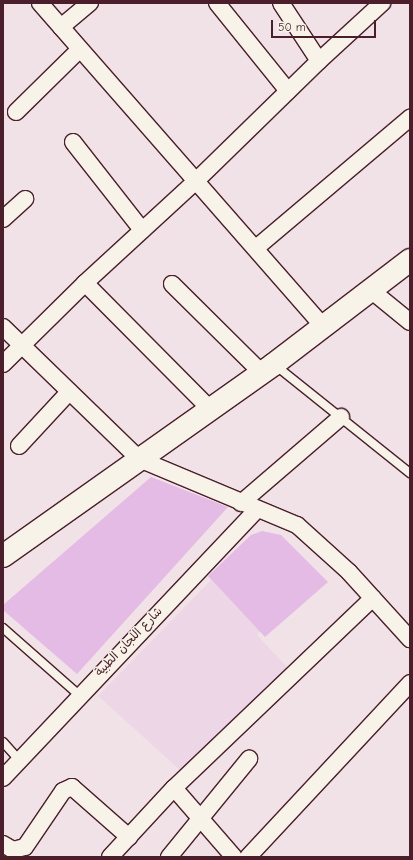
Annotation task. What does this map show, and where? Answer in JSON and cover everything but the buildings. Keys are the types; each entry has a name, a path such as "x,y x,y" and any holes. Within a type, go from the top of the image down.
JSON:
{"street":[{"path":"40,3 324,327"},
{"path":"61,27 90,3"},
{"path":"217,3 288,91"},
{"path":"281,3 319,61"},
{"path":"3,364 22,347 85,283 196,181 319,61 382,3"},
{"path":"16,112 80,50"},
{"path":"256,248 410,118"},
{"path":"73,142 142,230"},
{"path":"3,219 25,199"},
{"path":"3,556 268,369 410,260"},
{"path":"85,283 210,409"},
{"path":"172,284 268,369"},
{"path":"372,290 410,322"},
{"path":"3,328 140,459 241,503 297,525 373,598 410,639"},
{"path":"19,446 69,392"},
{"path":"241,503 341,417"},
{"name":"شارع اللجان الطبية","path":"3,778 79,695 257,509"},
{"path":"110,857 174,788 373,598"},
{"path":"248,857 410,683"},
{"path":"169,857 249,760"},
{"path":"3,844 13,850 25,847 63,791 72,787 129,837"},
{"path":"174,788 234,857"}],"lane":[{"path":"268,369 341,417 410,473"},
{"path":"3,628 79,695"},
{"path":"3,742 19,760"}],"shaded area":[{"path":"212,579 262,629 257,635 288,668 180,770 98,696"}]}
